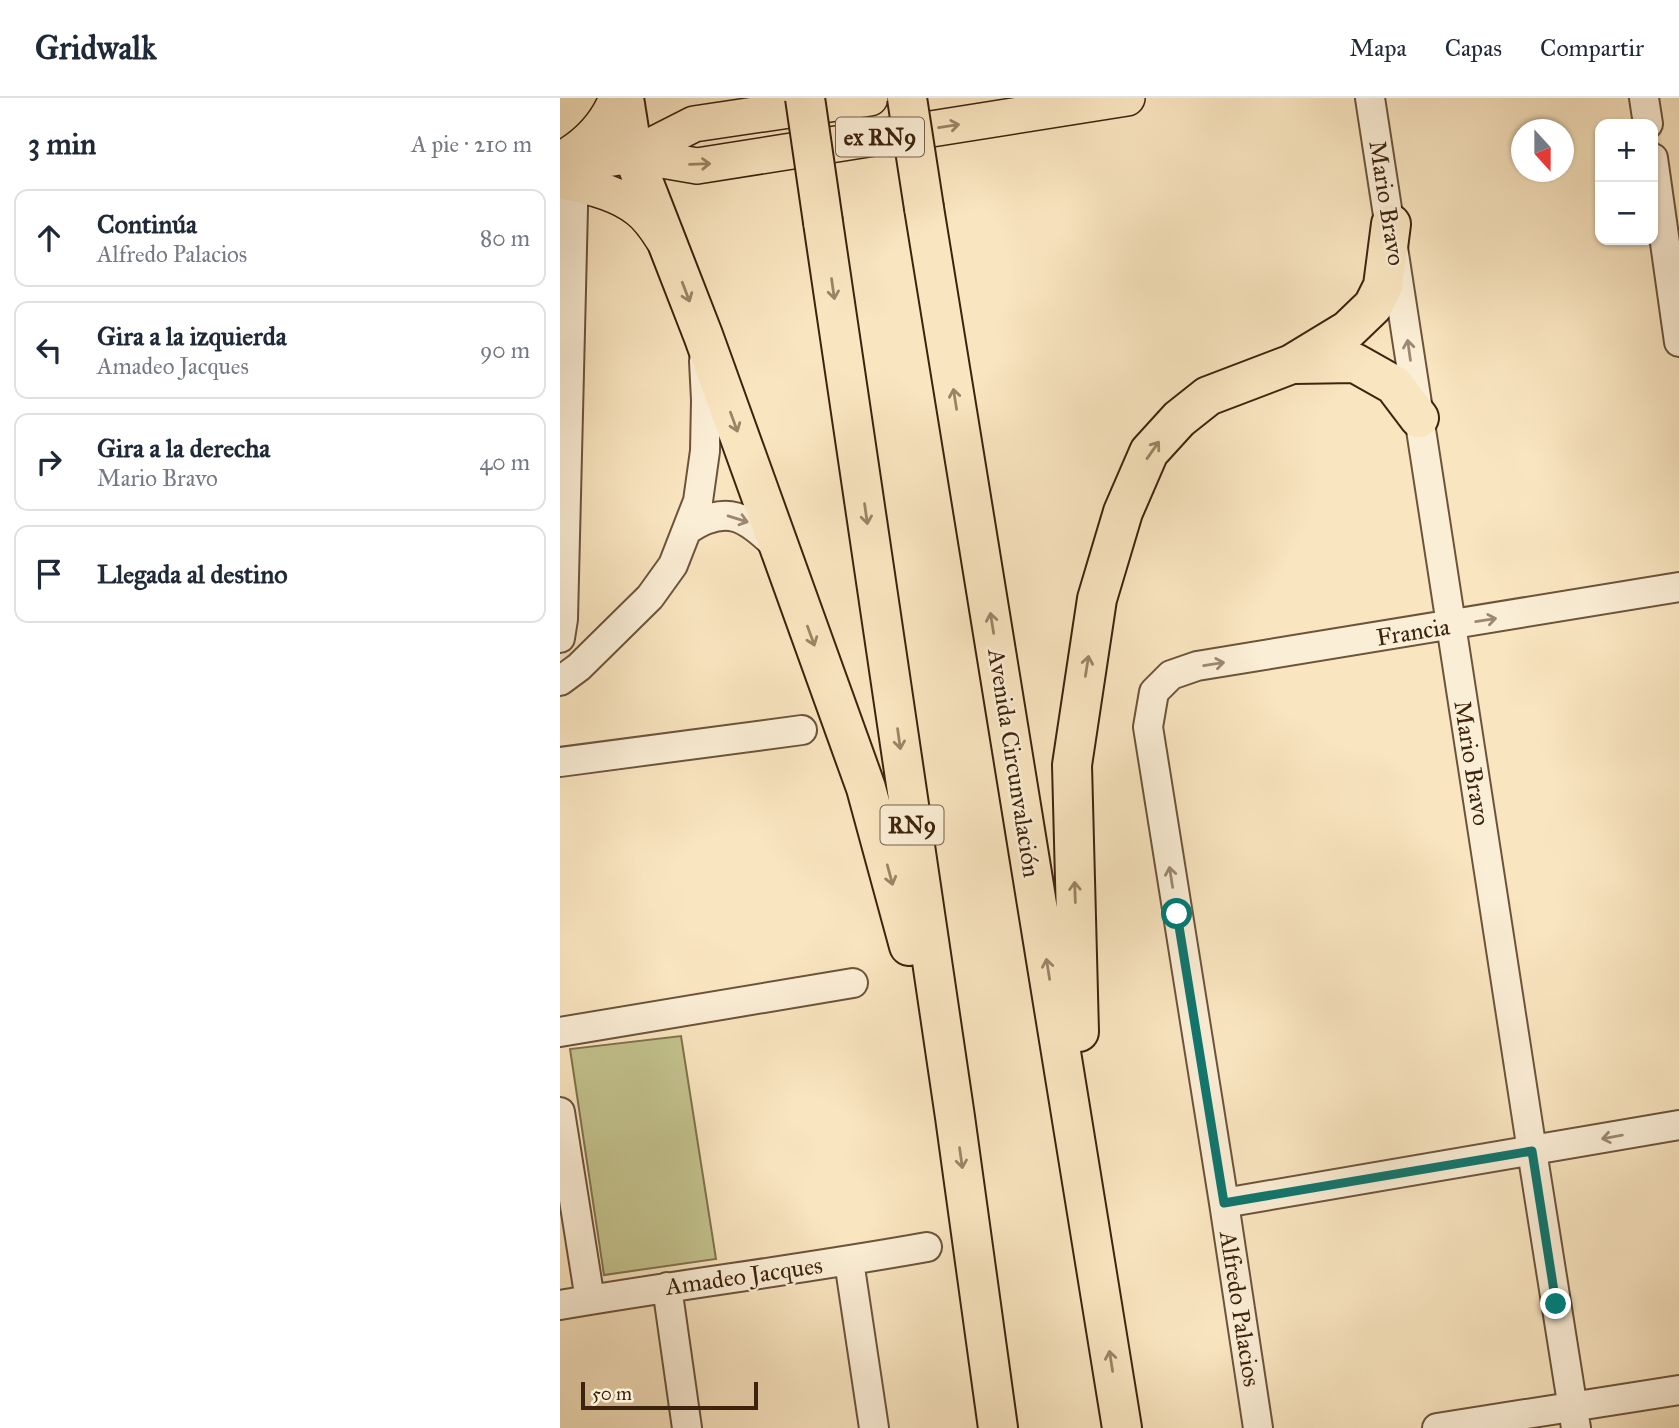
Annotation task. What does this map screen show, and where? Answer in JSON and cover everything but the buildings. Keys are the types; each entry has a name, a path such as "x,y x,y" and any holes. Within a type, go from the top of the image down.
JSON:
{"highway":[{"path":"624,98 633,155 703,335 866,788 956,1117"},
{"name":"RN9","path":"805,98 956,1117 998,1428"},
{"name":"Avenida Circunvalación","path":"907,98 1122,1428"},
{"path":"1083,1181 1072,765 1097,599 1123,512 1149,453 1179,419 1208,396 1292,365 1348,330 1373,306 1383,286 1391,224"},
{"path":"1292,365 1356,363 1394,385 1419,418"}],"main road":[{"path":"566,171 605,122 617,98"},
{"name":"ex RN9","path":"633,155 694,124 870,98"},
{"name":"ex RN9","path":"633,155 697,166 1127,98"},
{"path":"566,171 633,155"},
{"path":"566,171 640,210 670,249"}],"street":[{"name":"Mario Bravo","path":"1370,98 1574,1417"},
{"path":"1644,98 1647,119"},
{"path":"560,638 563,619 566,171"},
{"path":"1656,182 1679,342"},
{"path":"560,681 579,667 650,597 673,565 698,501 705,451 703,335"},
{"path":"687,530 701,520 719,514 733,517 746,521 761,531 781,552"},
{"name":"Francia","path":"1154,692 1171,674 1197,666 1679,587"},
{"name":"Alfredo Palacios","path":"1154,692 1148,727 1258,1428"},
{"path":"560,762 802,730"},
{"path":"560,1032 853,983"},
{"path":"560,1112 590,1300"},
{"path":"1224,1203 1679,1125"},
{"name":"Amadeo Jacques","path":"560,1305 927,1247"},
{"path":"849,1261 874,1428"},
{"path":"667,1287 687,1428"},
{"path":"1437,1428 1574,1417 1679,1390"}],"green space":[{"path":"681,1036 716,1259 604,1275 570,1049"}],"route":[{"path":"1177,914 1224,1203 1532,1151 1556,1304"}]}
